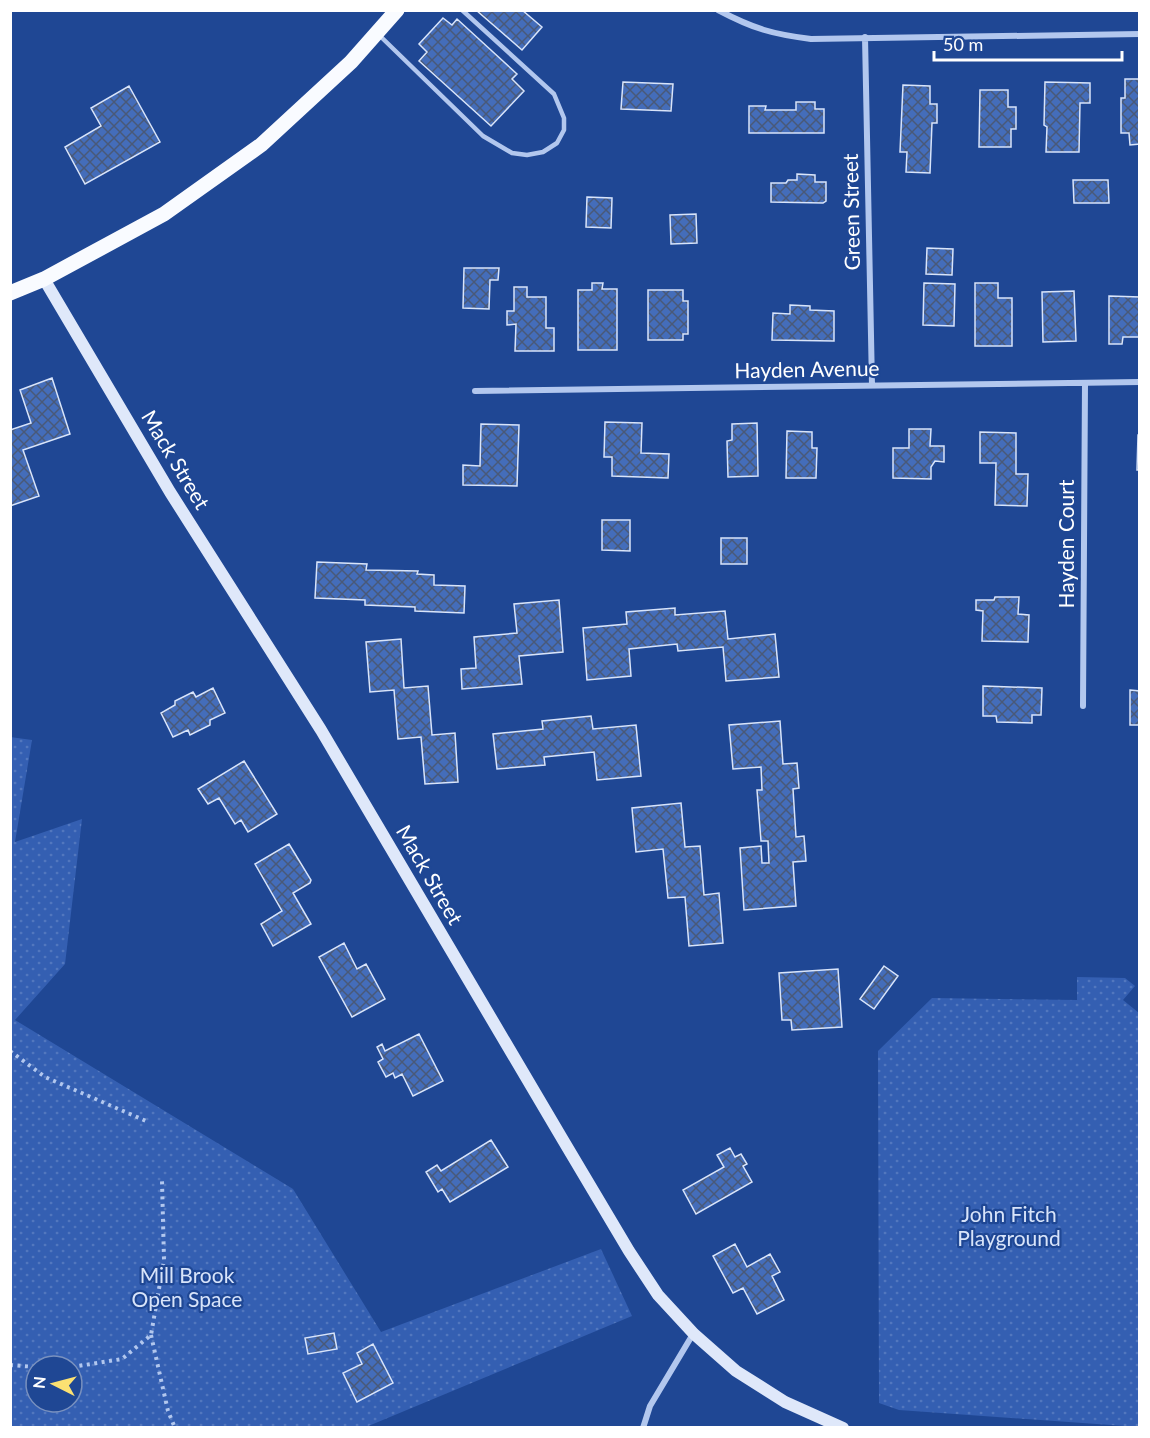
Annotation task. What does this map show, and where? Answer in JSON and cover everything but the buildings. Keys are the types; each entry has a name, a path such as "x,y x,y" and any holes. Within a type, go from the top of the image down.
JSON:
{"main road":[{"path":"10,293 44,279 164,214 261,145 351,62 397,10"}],"street":[{"path":"718,10 750,27 778,35 811,39 1140,34"},
{"name":"Green Street","path":"865,37 872,386"},
{"name":"Mack Street","path":"44,279 170,492 321,730 629,1251 658,1295 694,1334 736,1371 785,1402 843,1428"},
{"name":"Hayden Avenue","path":"474,391 1140,382"},
{"name":"Hayden Court","path":"1083,706 1085,383"},
{"path":"643,1428 650,1406 694,1334"}],"lane":[{"path":"377,33 483,136 512,153 527,155 543,152 557,143 564,130 564,118 554,94 534,73 462,10"}],"path":[{"path":"10,1051 45,1077 146,1120"},
{"path":"162,1181 164,1260 151,1335 168,1411 175,1428"},
{"path":"84,1365 122,1359 151,1335"}],"green space":[{"name":"Mill Brook Open Space","path":"10,737 32,740 15,842 82,819 65,964 15,1020 293,1189 381,1332 601,1249 632,1316 366,1427 11,1427"},
{"name":"John Fitch Playground","path":"1077,977 1125,978 1135,986 1123,1000 1139,1013 1139,1427 899,1410 879,1403 878,1051 932,998 1077,1000"}]}
